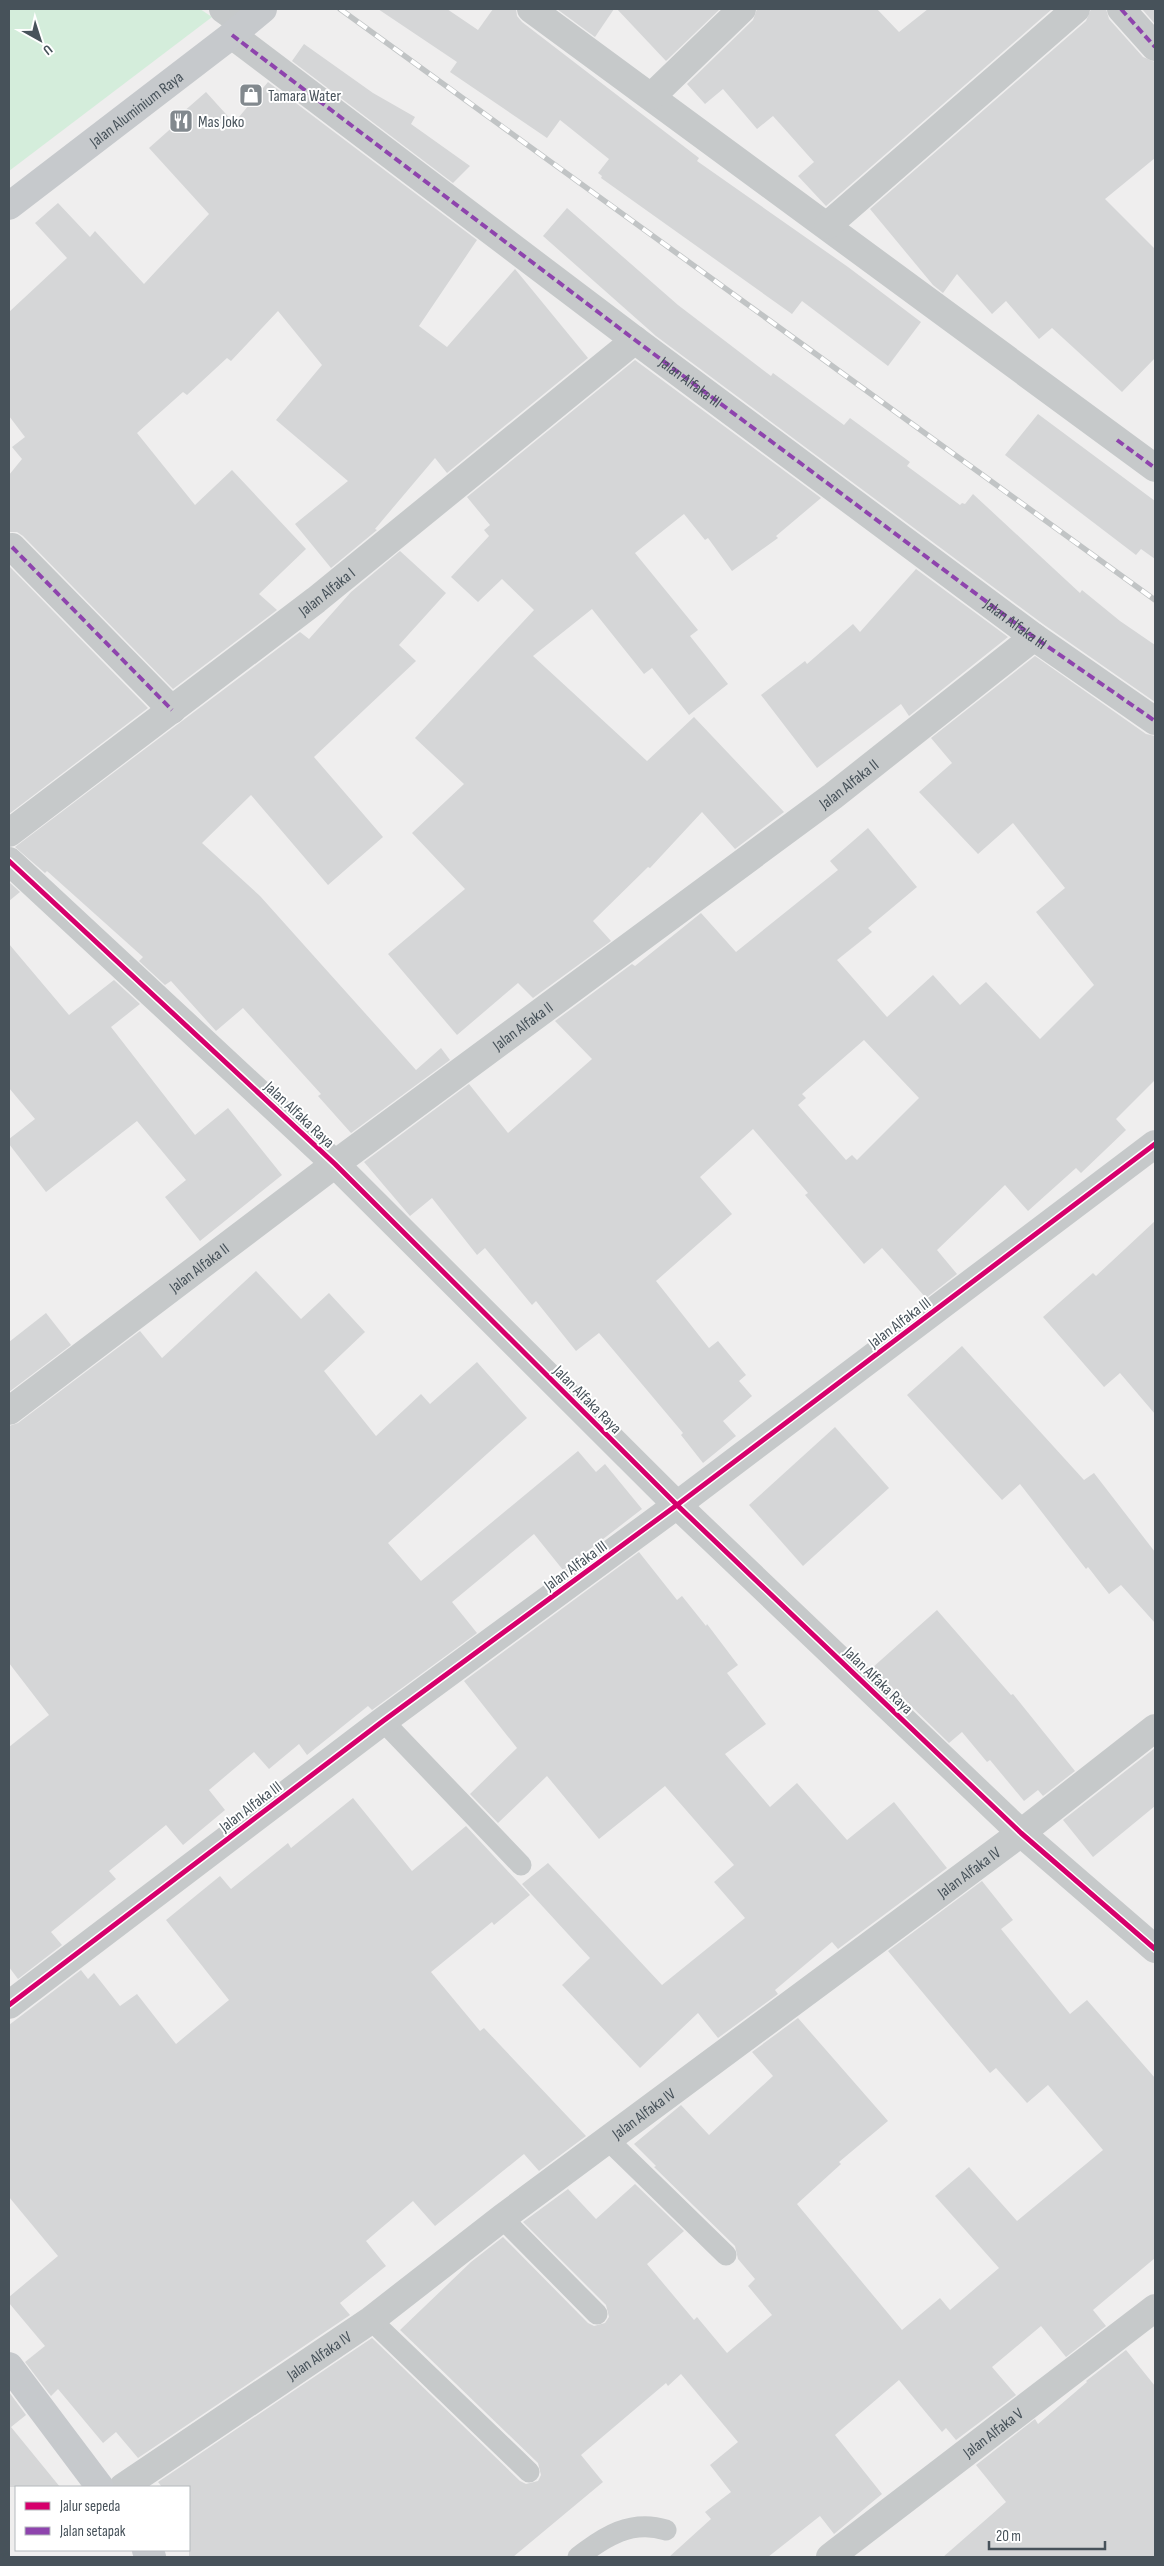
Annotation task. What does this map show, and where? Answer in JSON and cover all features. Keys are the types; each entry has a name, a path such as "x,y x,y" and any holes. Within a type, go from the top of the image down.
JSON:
{"main road":[{"name":"Jalan Aluminium Raya","path":"9,206 246,23"},
{"path":"9,2366 99,2486"}],"street":[{"name":"Jalan Alfaka III","path":"223,9 246,23 635,340 1034,637 1155,721"},
{"path":"532,9 828,225 1155,468"},
{"path":"652,96 742,9"},
{"path":"828,225 1076,9"},
{"path":"1121,9 1155,47"},
{"name":"Jalan Alfaka I","path":"9,833 316,600 635,340"},
{"path":"12,547 172,710"},
{"name":"Jalan Alfaka II","path":"9,1411 336,1164 833,796 1034,637"},
{"name":"Jalan Alfaka Raya","path":"9,861 336,1164 677,1505 1021,1833 1155,1949"},
{"name":"Jalan Alfaka III","path":"9,2005 382,1722 677,1505 1155,1144"},
{"name":"Jalan Alfaka IV","path":"124,2486 371,2320 607,2139 1021,1833 1155,1728"},
{"name":"Jalan Alfaka V","path":"830,2557 1155,2308"}],"lane":[{"path":"382,1722 521,1865"},
{"path":"607,2139 726,2255"},
{"path":"502,2218 597,2314"},
{"path":"371,2320 529,2472"},
{"path":"578,2557 601,2539 624,2528 657,2527 666,2530"}],"green space":[{"path":"9,9 200,9 212,17 9,171"}],"building":[{"path":"378,9 447,9 478,30 493,9 516,9 517,16 522,22 699,158 697,161 848,267 921,322 888,366 802,301 792,314 601,178 602,176 598,173 609,159 560,120 547,138 450,72 457,62"},
{"path":"557,9 614,9 595,37"},
{"path":"617,9 720,9 666,61"},
{"path":"757,9 877,9 899,32 928,9 1052,9 826,206 798,176 814,162 773,116 757,129 723,89 705,104 687,84 753,20"},
{"path":"1091,9 1106,9 1109,19 1143,57 1155,62 1155,158 1105,199 1155,249 1155,358 1122,392 1052,328 1039,339 1006,301 992,314 957,274 943,293 933,285 870,209 1086,21"},
{"path":"1142,9 1155,9 1155,24"},
{"path":"304,44 373,93 415,117 411,124 470,166 453,183 292,61"},
{"path":"268,82 477,240 419,326 447,347 515,269 588,358 447,473 435,458 375,529 377,530 331,568 295,524 348,481 276,420 322,365 278,311 231,361 227,358 187,395 183,392 137,433 195,505 232,470 306,549 259,594 277,610 173,689 23,536 17,532 9,532 9,475 22,459 12,447 25,437 9,416 9,312 67,258 35,223 58,203 90,237 95,231 144,284 209,214 149,148 185,116 182,113 206,92 234,123"},
{"path":"567,208 678,305 771,376 773,373 844,425 850,418 910,462 907,466 960,505 962,503 965,504 973,494 1080,593 1082,590 1120,621 1155,645 1155,702 1043,624 656,336 543,236"},
{"path":"635,360 821,498 776,536 778,538 732,571 708,538 705,540 684,514 635,553 698,630 690,636 728,684 689,715 652,668 644,674 592,609 533,656 647,761 694,717 784,812 735,849 702,812 650,868 648,867 593,921 611,941 533,998 518,983 457,1035 388,954 465,889 412,833 464,784 415,738 534,610 502,579 478,602 451,577 489,536 484,530 490,525 467,497"},
{"path":"1038,414 1155,501 1155,559 1141,549 1136,555 1005,455"},
{"path":"400,551 446,593 399,645 416,661 314,757 383,837 328,885 251,795 202,843 260,896 416,1070 441,1048 450,1060 351,1133 318,1096 321,1094 243,1008 216,1031 171,981 165,985 139,961 143,957 47,871 45,873 15,847 300,632 309,639 351,592"},
{"path":"9,566 148,708 9,814"},
{"path":"916,569 1008,637 909,716 901,704 817,768 761,695 805,661 807,664 853,624 860,632"},
{"path":"1035,656 1146,734 1155,736 1155,1080 1116,1119 1126,1130 1081,1173 1076,1168 1028,1211 1005,1185 937,1250 957,1274 926,1298 882,1248 864,1264 805,1195 808,1193 753,1129 700,1177 732,1214 656,1281 709,1348 718,1341 746,1375 739,1381 752,1396 723,1421 736,1436 703,1463 681,1435 683,1433 599,1333 576,1351 536,1301 532,1305 485,1248 477,1255 432,1198 410,1216 364,1162 469,1084 508,1133 592,1059 555,1021 632,964 635,966 701,913 736,952 838,870 830,861 868,828 917,887 868,928 872,932 837,960 887,1017 933,975 960,1005 986,982 1040,1039 1094,985 1036,912 1065,888 1013,823 978,854 919,792 952,763 931,738","holes":["864,1040 919,1098 857,1160 852,1155 846,1160 798,1105 806,1098 802,1094"]},
{"path":"9,882 20,892 9,901"},
{"path":"9,944 69,1015 114,980 140,1004 111,1027 195,1135 228,1108 282,1175 200,1241 165,1197 186,1180 137,1121 46,1192 9,1144 9,1139 35,1119 9,1088"},
{"path":"1155,1221 1155,1414 1120,1373 1104,1387 1043,1317 1093,1273 1096,1276"},
{"path":"256,1271 301,1319 329,1293 365,1332 324,1371 376,1436 421,1394 430,1404 477,1362 527,1418 388,1543 421,1581 578,1451 596,1472 605,1464 642,1509 563,1570 534,1534 452,1602 477,1633 372,1710 368,1706 307,1755 299,1744 269,1769 254,1752 209,1790 225,1810 183,1845 166,1825 109,1871 116,1879 51,1932 62,1945 18,1979 9,1967 9,1747 49,1715 9,1663 9,1426 18,1423 140,1331 162,1358"},
{"path":"46,1313 71,1345 9,1392 9,1342"},
{"path":"962,1346 1084,1480 1094,1473 1155,1552 1155,1623 1121,1585 1109,1594 1088,1567 1086,1569 1020,1484 1002,1500 907,1395"},
{"path":"835,1427 889,1488 803,1566 749,1505"},
{"path":"639,1552 677,1600 682,1596 706,1626 707,1624 738,1665 727,1673 766,1724 725,1754 770,1807 797,1783 847,1840 894,1802 947,1868 838,1949 832,1942 775,1990 778,1994 718,2038 698,2013 640,2068 562,1985 590,1958 522,1884 548,1863 662,1985 745,1918 714,1882 734,1865 665,1786 599,1839 547,1776 498,1823 470,1794 517,1748 464,1681"},
{"path":"937,1610 1011,1695 1013,1694 1075,1771 1043,1796 1038,1790 1024,1801 990,1760 987,1762 962,1732 949,1743 872,1668"},
{"path":"1155,1748 1155,1806 1093,1857 1063,1820"},
{"path":"353,1798 412,1871 466,1826 530,1895 494,1925 492,1922 431,1972 480,2031 484,2028 586,2136 539,2171 524,2154 435,2226 413,2201 366,2241 386,2266 340,2303 350,2315 138,2458 116,2432 103,2443 58,2389 51,2396 25,2362 45,2346 9,2303 9,2297 58,2256 9,2197 9,2025 81,1970 88,1979 94,1973 120,2006 137,1994 176,2044 229,2000 166,1920 220,1876 231,1889 288,1843 291,1848"},
{"path":"982,1881 1013,1920 1001,1929 1070,2014 1087,2000 1155,2078 1155,2258 1093,2310 1106,2326 1066,2357 1041,2326 992,2367 1016,2395 956,2440 946,2428 942,2432 899,2380 835,2435 882,2494 834,2534 820,2516 768,2557 669,2557 711,2519 705,2512 731,2492 710,2465 738,2442 681,2374 668,2386 666,2383 581,2455 603,2482 513,2557 189,2557 190,2486 161,2486 158,2482 372,2338 520,2481 526,2484 538,2481 541,2475 538,2463 400,2330 471,2262 503,2237 588,2323 594,2326 605,2323 609,2317 606,2305 523,2222 568,2189 596,2219 635,2184 684,2231 647,2264 694,2320 697,2317 727,2353 772,2315 748,2286 755,2279 738,2259 735,2246 654,2167 656,2166 634,2144 681,2105 709,2135 773,2076 752,2052 798,2018 888,2121 839,2162 841,2164 797,2204 902,2330 940,2298 950,2310 999,2268 935,2196 969,2167 1017,2221 1103,2150 1048,2085 1027,2103 996,2068 990,2073 888,1951"},
{"path":"1126,2350 1155,2386 1155,2557 943,2557 1006,2502 976,2465 1035,2419 1038,2424 1086,2381"},
{"path":"9,2392 26,2415 11,2427 59,2486 9,2487"}],"railway":[{"path":"340,9 1155,600"}],"marked path":[{"path":"1121,9 1155,47"},
{"path":"232,35 635,340 1034,637 1155,721"},
{"path":"1117,440 1155,468"},
{"path":"12,547 172,710"}],"cycle path":[{"path":"9,861 335,1164 677,1505 1021,1833 1155,1949"},
{"path":"9,2005 383,1721 677,1505 1155,1144"}],"place":[{"name":"Tamara Water","path":"251,95"},
{"name":"Mas Joko","path":"181,121"}]}
